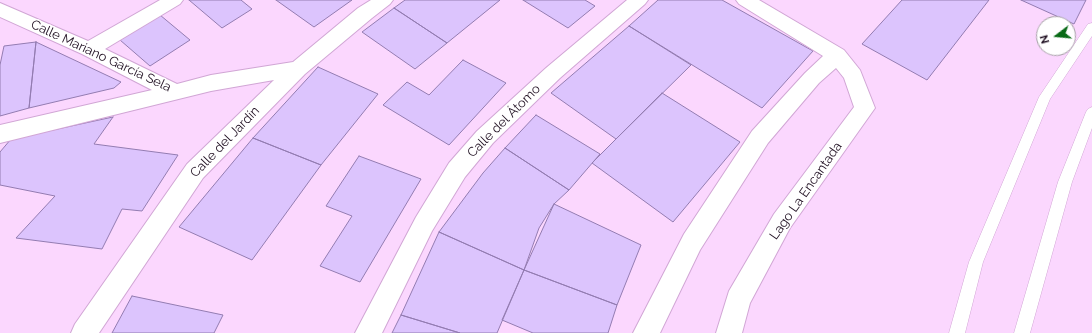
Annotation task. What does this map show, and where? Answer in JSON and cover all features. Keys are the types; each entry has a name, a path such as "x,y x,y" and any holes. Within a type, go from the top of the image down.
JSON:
{"street":[{"path":"89,49 174,0"},
{"name":"Calle del Jardín","path":"84,333 195,171 298,69 365,13 384,0"},
{"name":"Calle del Átomo","path":"368,333 424,224 457,170 485,137 553,72 639,0"},
{"path":"646,333 692,242 760,137 812,78 837,55 745,0"},
{"name":"Calle Mariano García Sela","path":"0,9 89,49 175,92 211,83 298,69"},
{"name":"Lago La Encantada","path":"729,333 738,300 782,221 865,108 853,75 837,55"},
{"path":"0,134 175,92"}],"lane":[{"path":"957,333 976,262 1045,97 1092,28"},
{"path":"1022,333 1065,182 1092,112"}],"building":[{"path":"189,0 241,0 252,9 222,28"},
{"path":"276,0 352,0 314,27"},
{"path":"405,0 500,0 447,43 394,8"},
{"path":"523,0 585,0 595,6 568,28"},
{"path":"658,0 722,0 813,51 762,108 629,26"},
{"path":"902,0 989,0 927,80 862,44"},
{"path":"1021,0 1086,0 1076,20 1076,16 1056,16"},
{"path":"394,8 447,43 415,69 362,32"},
{"path":"160,15 190,40 150,66 120,40"},
{"path":"629,26 691,65 616,139 551,93"},
{"path":"36,42 29,108 0,116 0,65 4,46"},
{"path":"36,42 121,82 114,88 29,108"},
{"path":"463,60 506,83 449,145 383,105 407,82 429,95"},
{"path":"318,67 378,94 321,165 253,138"},
{"path":"662,93 740,142 673,222 592,163"},
{"path":"536,115 600,154 569,190 505,148"},
{"path":"113,117 94,144 178,155 142,211 122,209 102,249 16,238 55,196 0,185 0,152 11,139"},
{"path":"253,138 321,165 252,260 179,227"},
{"path":"505,148 569,190 554,204 539,228 524,270 439,232 483,173"},
{"path":"359,156 421,179 360,282 320,266 352,216 326,206"},
{"path":"554,204 641,245 617,305 524,270"},
{"path":"439,232 524,270 497,333 460,333 401,315"},
{"path":"524,270 617,305 608,333 533,333 502,320"},
{"path":"132,296 223,315 214,333 112,333"},
{"path":"401,315 460,333 392,333"}]}
